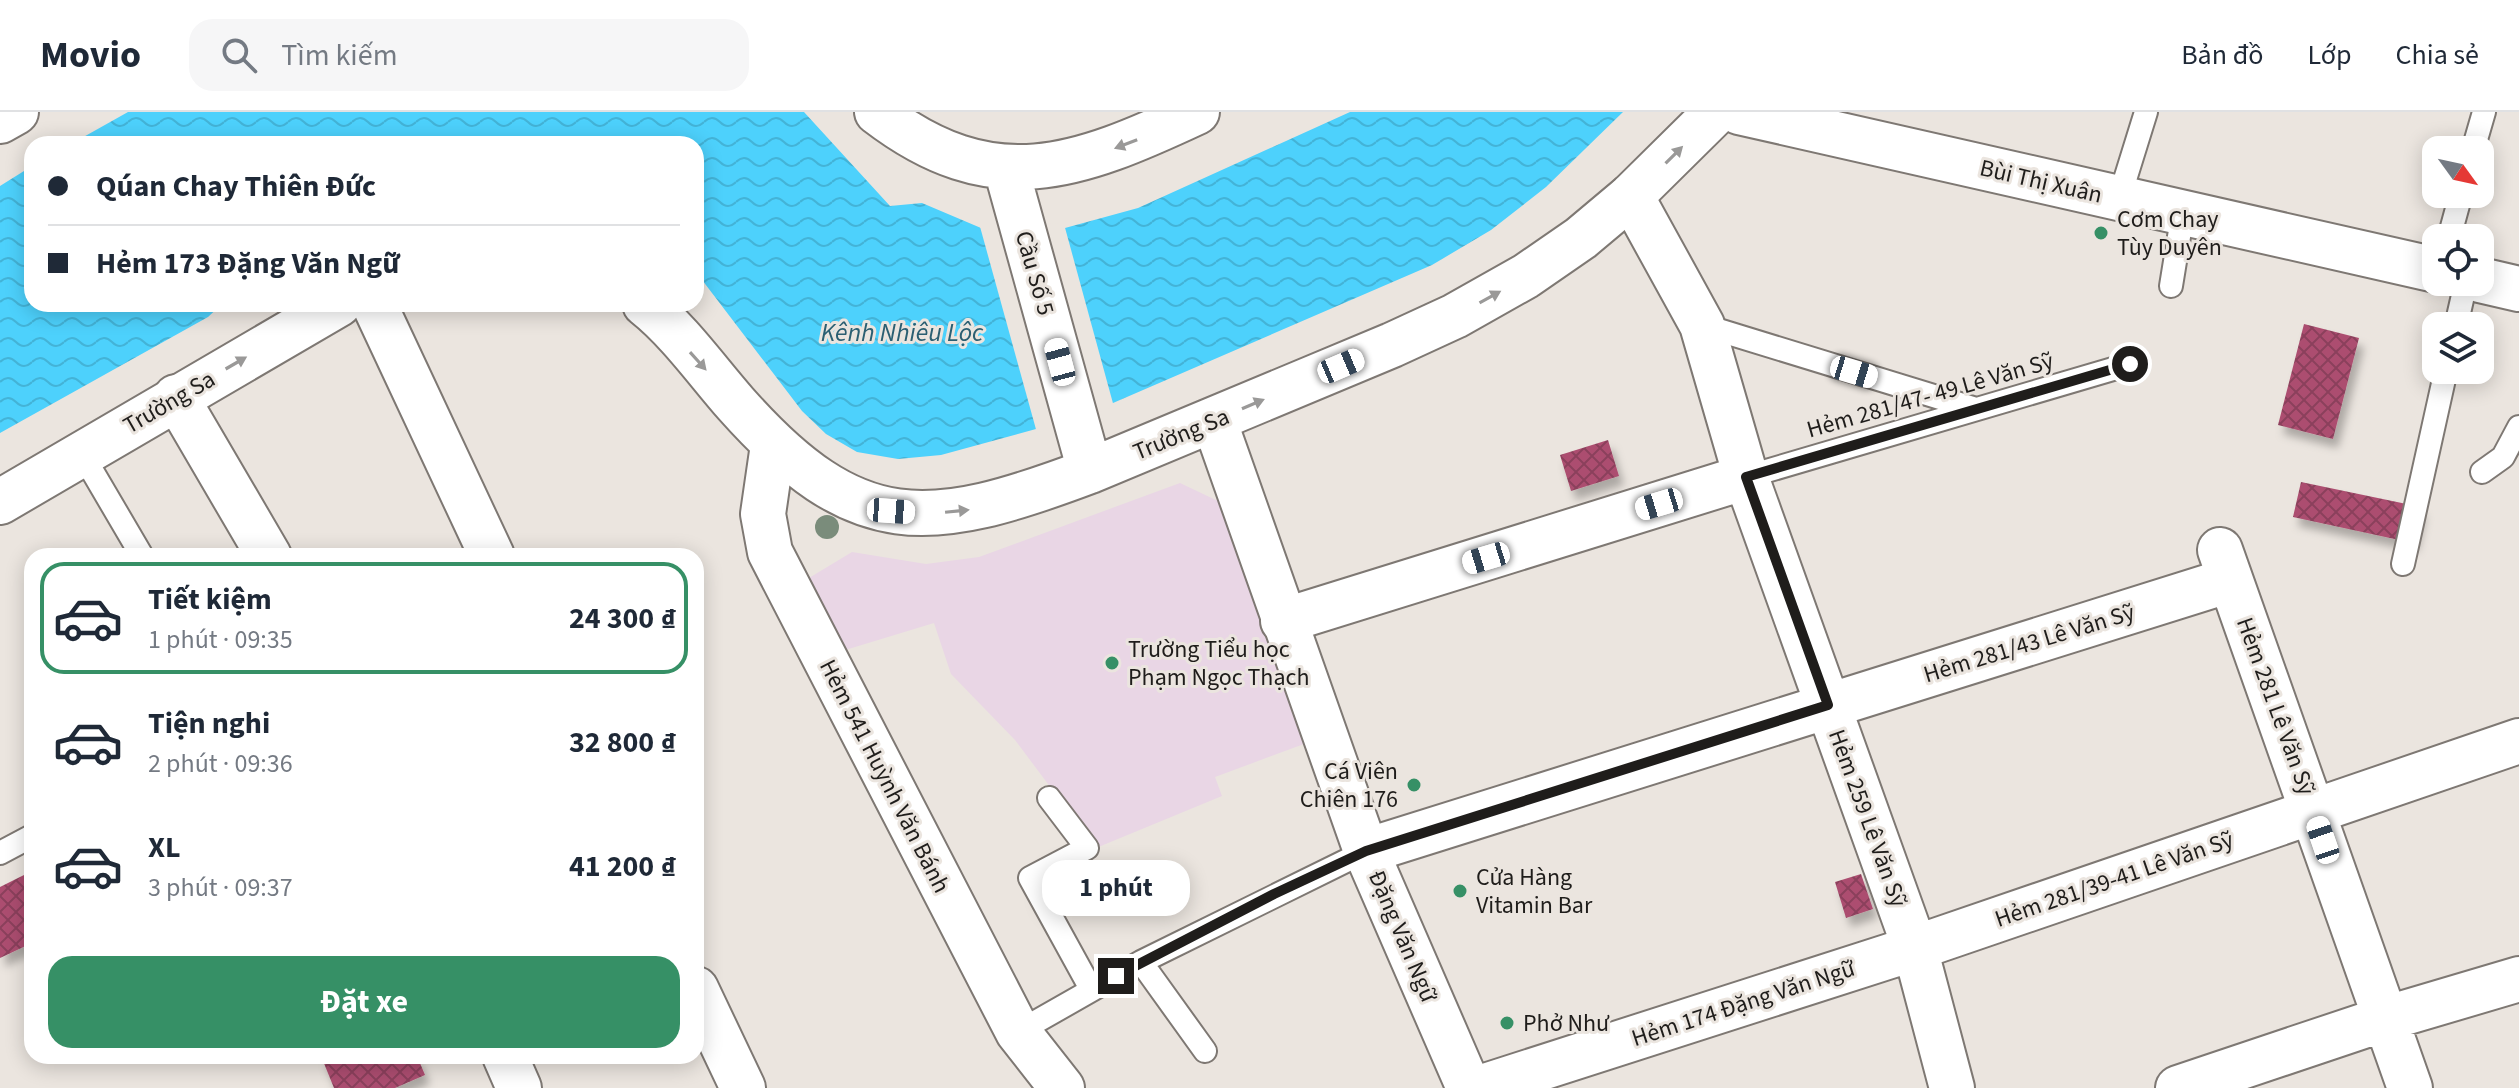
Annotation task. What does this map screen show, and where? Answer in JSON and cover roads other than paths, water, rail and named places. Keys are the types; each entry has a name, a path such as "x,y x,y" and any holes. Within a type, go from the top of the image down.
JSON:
{"street":[{"path":"0,121 16,112"},
{"path":"877,112 930,148 967,162 1006,168 1047,166 1091,157 1197,112"},
{"name":"Trường Sa","path":"652,312 773,445 829,489 871,506 903,512 935,513 989,506 1090,471 1455,316 1526,276 1581,238 1631,196 1716,112"},
{"name":"Bùi Thị Xuân","path":"1739,112 2422,267"},
{"name":"Cầu Số 5","path":"1006,168 1090,471"},
{"name":"Hẻm 259 Lê Văn Sỹ","path":"1631,196 1702,325 1746,477 1915,948 1952,1088"},
{"path":"2494,283 2519,289"},
{"name":"Trường Sa","path":"0,502 325,312"},
{"path":"378,312 488,548"},
{"path":"176,397 264,548"},
{"name":"Đặng Văn Ngữ","path":"1214,420 1366,851 1469,1088"},
{"name":"Hẻm 541 Huỳnh Văn Bánh","path":"773,445 763,514 770,552 1018,1032 1062,1088"},
{"path":"1283,621 1746,477"},
{"name":"Hẻm 281/43 Lê Văn Sỹ","path":"1366,851 1828,705 2225,565"},
{"name":"Hẻm 281 Lê Văn Sỹ","path":"2225,565 2410,1088"},
{"name":"Hẻm 281/39-41 Lê Văn Sỹ","path":"1915,948 2519,741"},
{"name":"Hẻm 174 Đặng Văn Ngữ","path":"1479,1088 1915,948"},
{"path":"2178,1088 2384,1019 2519,979"},
{"path":"704,1006 743,1088"},
{"path":"508,1064 519,1088"}],"lane":[{"path":"2119,199 2146,112"},
{"path":"2477,136 2484,112"},
{"path":"2171,286 2183,212"},
{"path":"1702,325 1976,409"},
{"name":"Hẻm 281/47- 49 Lê Văn Sỹ","path":"1746,477 2130,364"},
{"path":"2403,564 2443,384"},
{"path":"2482,472 2503,457 2519,427"},
{"path":"81,452 137,548"},
{"path":"1049,798 1087,848 1030,878 1091,989"},
{"path":"0,853 24,840"},
{"path":"1018,1032 1141,962 1366,851"},
{"path":"1141,962 1205,1051"}],"water":[{"name":"Kênh Nhiêu Lộc","path":"128,112 804,112 890,206 922,203 981,228 1065,228 1138,208 1350,112 1623,112 1546,187 1491,230 1432,265 1113,403 1036,429 941,455 898,459 857,452 826,434 802,411 704,282 704,136 85,136"},
{"path":"24,171 24,312 213,312 0,433 0,186"}],"place":[{"name":"Cơm Chay Tùy Duyên","path":"2101,233"},
{"name":"Trường Tiểu học Phạm Ngọc Thạch","path":"1112,663"},
{"name":"Cá Viên Chiên 176","path":"1414,785"},
{"name":"Cửa Hàng Vitamin Bar","path":"1460,891"},
{"name":"Phở Như","path":"1507,1023"}]}
